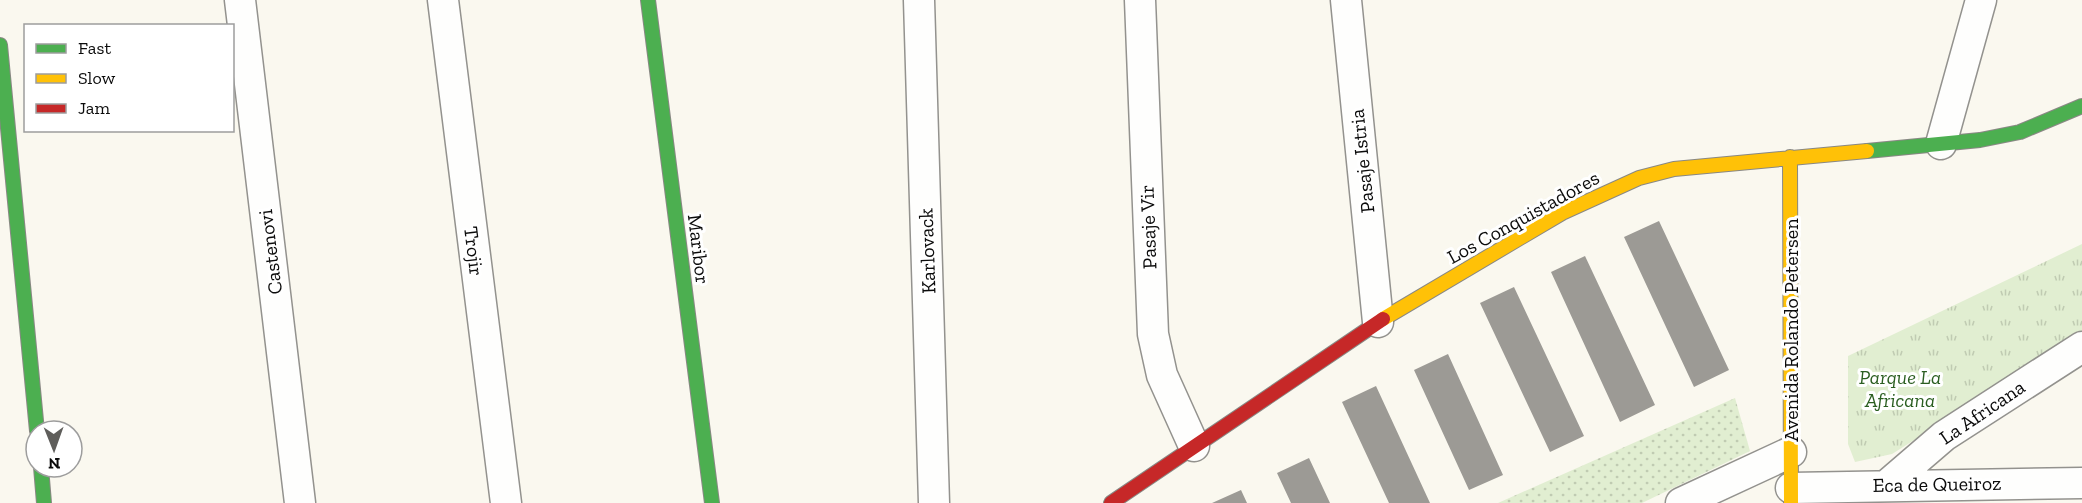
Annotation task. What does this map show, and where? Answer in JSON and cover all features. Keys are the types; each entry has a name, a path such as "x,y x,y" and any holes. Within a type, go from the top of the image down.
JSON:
{"street":[{"name":"Castenovi","path":"240,0 300,503"},
{"name":"Trojir","path":"442,0 506,503"},
{"name":"Maribor","path":"648,0 712,503"},
{"name":"Karlovack","path":"919,0 934,503"},
{"name":"Pasaje Vir","path":"1140,0 1153,334 1162,375 1194,446"},
{"name":"Pasaje Istria","path":"1346,0 1378,322"},
{"path":"1941,144 1981,0"},
{"path":"0,45 36,419"},
{"name":"Los Conquistadores","path":"1111,503 1378,322 1562,213 1639,178 1674,169 1941,144 2020,132 2082,106"},
{"name":"Avenida Rolando Petersen","path":"1790,157 1791,496"},
{"name":"La Africana","path":"1887,485 1944,436 2082,347"},
{"path":"1681,503 1791,452"},
{"path":"42,479 44,503"},
{"name":"Eca de Queiroz","path":"1791,496 1887,485 2024,493 2082,483"}],"green space":[{"name":"Parque La Africana","path":"2082,244 2082,335 1892,454 1855,462 1848,444 1848,356"},
{"path":"1735,398 1750,451 1642,503 1498,503"}],"building":[{"path":"1659,221 1729,370 1694,387 1624,237"},
{"path":"1585,256 1655,405 1620,422 1551,272"},
{"path":"1514,287 1584,436 1550,452 1480,303"},
{"path":"1448,354 1503,475 1469,490 1414,370"},
{"path":"1376,386 1430,503 1389,503 1342,402"},
{"path":"1309,458 1330,503 1291,503 1277,473"},
{"path":"1241,490 1247,503 1212,503"}],"traffic: fast":[{"path":"648,0 712,503"},
{"path":"0,45 36,419"},
{"path":"1867,151 1980,140 2020,132 2082,106"},
{"path":"42,479 44,503"}],"traffic: slow":[{"path":"1383,319 1562,213 1639,178 1674,169 1867,151"},
{"path":"1790,157 1791,503"}],"traffic: jam":[{"path":"1111,503 1383,319"}]}
